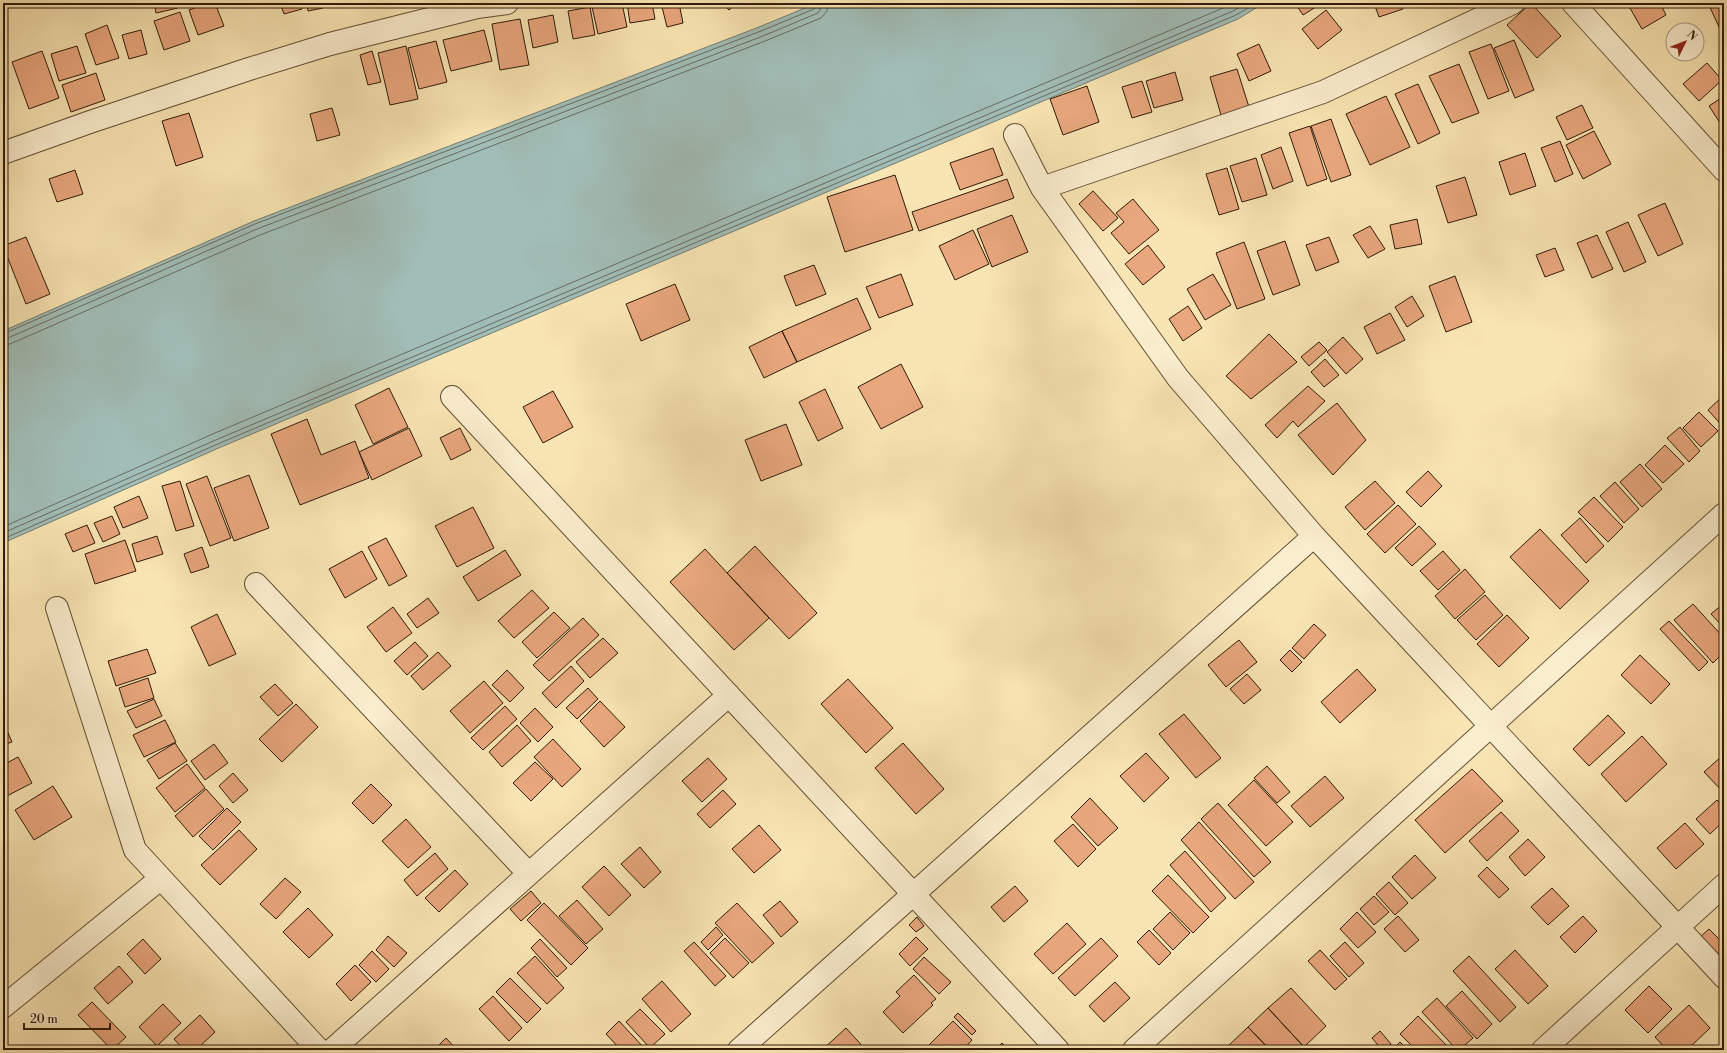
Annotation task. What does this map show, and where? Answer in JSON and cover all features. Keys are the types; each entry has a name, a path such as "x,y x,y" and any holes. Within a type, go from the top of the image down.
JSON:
{"street":[{"path":"3,153 90,122 249,69 330,44 477,7 508,3"},
{"path":"1042,188 1323,92 1513,3"},
{"path":"1573,3 1724,170"},
{"path":"1015,135 1042,188 1178,378 1314,536 1724,977"},
{"path":"452,397 1058,1050"},
{"path":"1134,1050 1724,514"},
{"path":"738,1050 1314,536"},
{"path":"256,584 529,874"},
{"path":"57,608 135,850 160,879 319,1050"},
{"path":"332,1050 729,695"},
{"path":"3,1007 160,879"},
{"path":"1543,1050 1724,885"}],"water":[{"path":"817,3 1264,3 1238,19 221,447 3,543 3,331 254,221 759,27"}],"building":[{"path":"154,3 176,3 178,8 156,13"},
{"path":"207,3 215,3 224,26 198,35 189,10"},
{"path":"280,3 300,3 302,9 284,14"},
{"path":"307,3 322,3 323,8 308,11"},
{"path":"622,3 627,27 598,34 592,7"},
{"path":"627,3 652,3 655,19 630,23"},
{"path":"661,3 679,3 683,23 667,27"},
{"path":"722,3 737,3 729,10"},
{"path":"1295,3 1317,3 1319,5 1303,15"},
{"path":"1374,3 1400,3 1403,9 1379,17"},
{"path":"1531,3 1561,36 1537,58 1507,25"},
{"path":"1627,3 1660,3 1666,15 1642,29"},
{"path":"1708,3 1724,3 1724,25 1719,27"},
{"path":"590,7 595,35 573,39 568,11"},
{"path":"1326,10 1342,30 1318,49 1302,29"},
{"path":"180,12 190,41 164,50 154,21"},
{"path":"553,15 558,42 533,48 528,20"},
{"path":"520,19 529,65 500,70 492,24"},
{"path":"107,25 119,58 96,65 85,34"},
{"path":"141,30 147,54 129,59 122,35"},
{"path":"484,30 492,61 451,71 443,40"},
{"path":"1514,40 1534,90 1515,98 1494,48"},
{"path":"436,41 447,82 419,89 408,48"},
{"path":"1259,44 1271,71 1249,81 1237,54"},
{"path":"1491,44 1509,91 1488,99 1469,52"},
{"path":"77,46 86,73 59,81 51,54"},
{"path":"406,46 418,99 390,105 378,53"},
{"path":"42,51 59,98 29,109 12,62"},
{"path":"372,51 381,82 368,85 360,55"},
{"path":"1707,63 1722,80 1699,101 1683,84"},
{"path":"1459,64 1479,113 1452,123 1429,76"},
{"path":"1237,69 1249,107 1221,115 1210,77"},
{"path":"1175,72 1183,100 1154,108 1146,81"},
{"path":"96,73 105,100 71,112 62,85"},
{"path":"1142,81 1152,112 1132,118 1122,87"},
{"path":"1418,84 1440,133 1418,144 1395,94"},
{"path":"1087,86 1099,122 1063,135 1050,99"},
{"path":"1386,96 1410,147 1370,165 1346,114"},
{"path":"1724,96 1724,129 1709,106"},
{"path":"1582,105 1593,128 1567,140 1556,117"},
{"path":"332,108 340,135 317,141 310,114"},
{"path":"189,113 203,157 176,166 162,121"},
{"path":"1331,119 1351,175 1331,182 1311,126"},
{"path":"1310,126 1327,179 1307,186 1289,133"},
{"path":"1594,131 1611,164 1583,179 1566,145"},
{"path":"1560,141 1573,174 1555,182 1541,148"},
{"path":"1281,147 1293,181 1273,189 1261,155"},
{"path":"993,148 1003,175 960,190 950,163"},
{"path":"1525,153 1536,186 1510,195 1499,162"},
{"path":"1256,158 1267,195 1242,202 1230,166"},
{"path":"1227,168 1239,209 1219,215 1206,174"},
{"path":"75,170 83,194 57,202 49,179"},
{"path":"895,175 913,230 845,252 827,197"},
{"path":"1465,177 1477,215 1448,223 1436,186"},
{"path":"1007,179 1014,198 919,231 912,212"},
{"path":"1093,191 1118,218 1103,231 1079,204"},
{"path":"1133,199 1159,230 1129,254 1111,233 1124,222 1116,213"},
{"path":"1665,203 1683,244 1658,256 1638,215"},
{"path":"1012,215 1028,252 992,267 977,229"},
{"path":"1417,219 1422,244 1395,249 1390,225"},
{"path":"1628,222 1646,262 1624,272 1606,232"},
{"path":"1370,226 1385,249 1368,258 1353,235"},
{"path":"973,230 989,264 955,280 939,246"},
{"path":"1597,235 1613,269 1592,278 1577,243"},
{"path":"26,237 50,294 26,304 3,246"},
{"path":"1329,237 1339,262 1316,271 1306,245"},
{"path":"1285,241 1300,285 1273,295 1257,251"},
{"path":"1244,242 1265,299 1237,309 1216,253"},
{"path":"1148,245 1165,267 1143,285 1125,264"},
{"path":"1555,248 1564,270 1545,277 1536,255"},
{"path":"814,265 826,294 796,306 784,276"},
{"path":"901,274 913,305 879,318 866,287"},
{"path":"1213,274 1231,305 1205,320 1187,289"},
{"path":"1455,276 1472,322 1446,332 1429,286"},
{"path":"675,284 690,320 641,341 626,304"},
{"path":"1412,296 1424,316 1407,327 1395,307"},
{"path":"857,298 871,329 797,362 782,331"},
{"path":"1188,306 1202,328 1183,341 1169,319"},
{"path":"1390,313 1405,340 1377,354 1364,327"},
{"path":"782,331 797,362 764,378 749,347"},
{"path":"1269,334 1297,362 1251,399 1226,376"},
{"path":"1343,337 1363,359 1346,374 1327,352"},
{"path":"1319,342 1327,350 1309,366 1301,357"},
{"path":"1325,359 1339,375 1324,387 1311,372"},
{"path":"901,364 923,407 881,429 858,387"},
{"path":"1308,386 1325,401 1298,427 1293,421 1277,438 1265,425"},
{"path":"389,388 408,427 373,444 355,405"},
{"path":"825,389 843,428 818,441 799,402"},
{"path":"553,391 573,427 543,443 523,407"},
{"path":"1724,395 1724,428 1708,410"},
{"path":"1337,403 1366,440 1333,475 1298,435"},
{"path":"1699,412 1718,431 1701,447 1683,428"},
{"path":"307,419 321,455 355,441 369,478 300,505 271,434"},
{"path":"786,424 802,465 761,481 745,440"},
{"path":"1680,427 1700,451 1689,462 1667,438"},
{"path":"409,428 422,456 372,480 359,452"},
{"path":"460,428 471,450 451,460 440,438"},
{"path":"1665,445 1684,464 1663,483 1645,465"},
{"path":"1640,464 1662,489 1642,507 1620,482"},
{"path":"1428,471 1442,486 1421,507 1406,492"},
{"path":"249,475 269,528 234,541 214,488"},
{"path":"207,476 231,538 210,546 186,484"},
{"path":"180,481 194,526 176,531 162,486"},
{"path":"1375,481 1395,503 1365,530 1345,507"},
{"path":"1615,482 1639,509 1624,523 1600,496"},
{"path":"139,496 148,518 123,528 114,507"},
{"path":"1594,497 1623,527 1608,542 1578,512"},
{"path":"1398,505 1416,524 1385,553 1367,534"},
{"path":"473,507 494,548 457,567 435,526"},
{"path":"112,516 120,534 103,542 94,523"},
{"path":"1580,518 1604,546 1586,563 1561,535"},
{"path":"87,525 95,543 73,552 65,534"},
{"path":"1419,526 1436,544 1412,566 1395,548"},
{"path":"1540,529 1589,581 1560,609 1510,557"},
{"path":"157,536 163,554 137,562 132,544"},
{"path":"386,538 407,576 389,586 368,547"},
{"path":"125,540 136,571 95,584 85,554"},
{"path":"755,546 817,613 789,639 727,573"},
{"path":"202,547 209,567 191,573 184,554"},
{"path":"705,549 769,618 734,650 670,582"},
{"path":"505,550 521,575 478,601 463,577"},
{"path":"362,551 377,579 345,598 329,569"},
{"path":"1443,551 1460,570 1438,590 1420,571"},
{"path":"1465,569 1485,592 1455,619 1435,596"},
{"path":"532,590 549,608 514,638 498,621"},
{"path":"1485,595 1503,615 1476,640 1457,620"},
{"path":"428,598 439,613 417,628 407,614"},
{"path":"1724,603 1724,628 1711,614"},
{"path":"1693,604 1724,638 1724,652 1713,663 1674,620"},
{"path":"393,607 412,633 386,652 367,627"},
{"path":"554,612 570,628 537,658 522,642"},
{"path":"217,614 236,654 209,666 191,627"},
{"path":"1507,615 1529,638 1499,667 1477,644"},
{"path":"583,618 599,635 549,681 533,665"},
{"path":"1669,621 1708,662 1699,671 1660,629"},
{"path":"1314,624 1326,635 1304,659 1292,648"},
{"path":"603,638 618,653 590,678 576,662"},
{"path":"1239,640 1257,662 1226,687 1208,665"},
{"path":"415,642 428,656 407,675 394,661"},
{"path":"147,649 156,673 116,686 108,661"},
{"path":"1290,650 1302,662 1292,672 1280,660"},
{"path":"438,652 451,666 423,690 411,676"},
{"path":"1640,655 1670,684 1651,704 1621,675"},
{"path":"571,666 584,681 556,708 542,693"},
{"path":"1357,669 1376,690 1340,723 1321,702"},
{"path":"507,670 524,688 510,702 492,685"},
{"path":"1247,674 1261,690 1244,704 1230,689"},
{"path":"148,678 154,698 125,707 119,688"},
{"path":"848,679 893,728 866,753 821,704"},
{"path":"484,681 503,703 470,733 450,711"},
{"path":"275,684 293,703 278,716 260,697"},
{"path":"588,688 598,699 577,719 566,708"},
{"path":"154,699 162,716 136,728 127,711"},
{"path":"600,701 625,727 604,747 580,721"},
{"path":"296,704 318,727 282,762 259,739"},
{"path":"505,706 517,719 483,750 471,738"},
{"path":"535,708 553,727 538,742 520,723"},
{"path":"1184,714 1221,758 1196,778 1159,734"},
{"path":"1608,715 1625,733 1589,766 1573,749"},
{"path":"165,720 176,742 144,757 133,735"},
{"path":"3,721 12,742 3,745"},
{"path":"517,725 531,741 502,767 489,752"},
{"path":"1642,736 1667,764 1626,802 1601,774"},
{"path":"553,739 581,769 562,787 534,757"},
{"path":"175,743 187,761 159,779 147,760"},
{"path":"903,743 944,789 916,814 875,768"},
{"path":"214,744 228,763 205,780 191,761"},
{"path":"1146,753 1169,778 1144,802 1120,776"},
{"path":"1722,756 1724,757 1724,793 1704,772"},
{"path":"18,757 32,783 3,798 3,765"},
{"path":"708,758 727,779 702,802 682,781"},
{"path":"535,762 553,779 531,801 513,783"},
{"path":"187,764 205,788 175,812 156,788"},
{"path":"1267,766 1290,792 1277,803 1254,778"},
{"path":"1472,769 1503,801 1445,853 1415,820"},
{"path":"233,773 248,790 233,803 219,786"},
{"path":"1325,776 1344,798 1310,827 1291,806"},
{"path":"1254,780 1293,822 1266,846 1228,805"},
{"path":"371,784 392,805 373,824 352,803"},
{"path":"53,786 72,817 34,840 15,810"},
{"path":"206,789 224,809 193,837 175,816"},
{"path":"723,790 736,804 710,828 697,814"},
{"path":"1090,798 1118,828 1098,846 1071,817"},
{"path":"1717,800 1724,808 1724,821 1710,834 1696,819"},
{"path":"1218,803 1271,862 1254,877 1201,819"},
{"path":"227,808 241,822 213,850 199,836"},
{"path":"1501,812 1519,831 1487,861 1469,841"},
{"path":"406,819 431,847 408,868 382,841"},
{"path":"1199,822 1254,882 1235,899 1181,840"},
{"path":"1685,823 1704,844 1676,869 1657,848"},
{"path":"1073,824 1096,849 1078,867 1054,841"},
{"path":"759,825 781,850 754,873 732,849"},
{"path":"239,830 257,849 220,885 201,865"},
{"path":"1528,839 1545,857 1525,876 1509,857"},
{"path":"640,847 661,872 644,888 621,864"},
{"path":"1185,851 1226,898 1211,912 1170,865"},
{"path":"435,853 448,869 417,896 404,880"},
{"path":"1415,855 1436,878 1412,899 1392,877"},
{"path":"604,866 631,895 609,916 582,887"},
{"path":"1487,867 1509,889 1499,898 1478,876"},
{"path":"455,870 468,884 439,912 425,898"},
{"path":"1168,875 1209,917 1193,933 1152,891"},
{"path":"285,878 301,892 276,919 260,904"},
{"path":"1389,882 1408,903 1395,915 1376,894"},
{"path":"1015,886 1028,901 1004,922 991,907"},
{"path":"1552,888 1569,906 1548,925 1531,907"},
{"path":"531,891 541,903 521,921 510,909"},
{"path":"1374,896 1389,912 1374,925 1360,909"},
{"path":"577,900 603,929 586,944 559,916"},
{"path":"780,901 798,922 781,937 763,915"},
{"path":"544,903 588,948 571,965 527,920"},
{"path":"737,903 774,943 752,963 715,923"},
{"path":"308,908 333,935 309,958 283,932"},
{"path":"1170,912 1190,933 1173,950 1153,929"},
{"path":"1357,912 1376,932 1358,948 1340,929"},
{"path":"1398,916 1419,940 1405,952 1384,929"},
{"path":"1583,916 1597,931 1575,953 1560,937"},
{"path":"917,917 924,926 916,932 909,925"},
{"path":"1067,923 1086,944 1053,974 1034,954"},
{"path":"716,927 723,935 708,950 701,942"},
{"path":"1709,929 1724,944 1724,952 1718,957 1699,938"},
{"path":"1149,930 1171,953 1159,965 1137,942"},
{"path":"388,936 407,953 394,967 376,950"},
{"path":"916,937 928,949 910,966 899,954"},
{"path":"725,938 749,963 733,978 710,953"},
{"path":"1101,938 1118,956 1075,996 1058,978"},
{"path":"143,939 161,959 145,974 127,954"},
{"path":"540,939 567,968 557,977 531,948"},
{"path":"694,942 726,976 715,986 684,951"},
{"path":"1345,942 1364,963 1349,977 1330,956"},
{"path":"1320,950 1347,979 1335,990 1308,961"},
{"path":"1515,950 1548,986 1528,1004 1495,969"},
{"path":"372,951 389,969 376,982 359,965"},
{"path":"535,956 564,988 547,1004 517,973"},
{"path":"1469,956 1516,1007 1500,1022 1453,971"},
{"path":"924,957 951,982 939,994 913,969"},
{"path":"355,965 371,982 351,1001 336,984"},
{"path":"119,966 133,982 108,1004 94,988"},
{"path":"914,975 936,999 931,1003 933,1005 903,1033 883,1012 900,996 896,992"},
{"path":"510,978 541,1009 527,1023 496,992"},
{"path":"662,981 691,1014 671,1032 642,999"},
{"path":"1115,982 1130,998 1104,1022 1089,1006"},
{"path":"1649,986 1672,1009 1648,1033 1625,1010"},
{"path":"1291,988 1326,1026 1304,1047 1268,1008"},
{"path":"1462,991 1492,1024 1477,1039 1446,1006"},
{"path":"493,996 522,1028 509,1041 479,1009"},
{"path":"1437,998 1473,1038 1459,1050 1457,1050 1422,1012"},
{"path":"92,1002 126,1037 112,1050 78,1015"},
{"path":"163,1004 181,1023 157,1046 139,1027"},
{"path":"1689,1005 1710,1028 1687,1050 1667,1050 1655,1037"},
{"path":"1268,1008 1304,1047 1301,1050 1270,1050 1248,1027"},
{"path":"640,1009 665,1034 650,1048 626,1022"},
{"path":"958,1013 976,1031 972,1035 954,1017"},
{"path":"200,1015 215,1032 196,1050 184,1050 174,1039"},
{"path":"1418,1016 1451,1050 1416,1050 1400,1034"},
{"path":"619,1021 646,1050 621,1050 606,1034"},
{"path":"953,1021 972,1040 963,1050 930,1050 927,1047"},
{"path":"1248,1027 1270,1050 1225,1049"},
{"path":"846,1028 866,1050 822,1050"},
{"path":"1380,1031 1391,1044 1384,1050 1382,1050 1372,1038"},
{"path":"446,1038 457,1050 434,1050"},
{"path":"1400,1042 1408,1050 1392,1050"},
{"path":"1002,1043 1009,1050 995,1050"},
{"path":"781,1045 786,1050 775,1050"}]}
